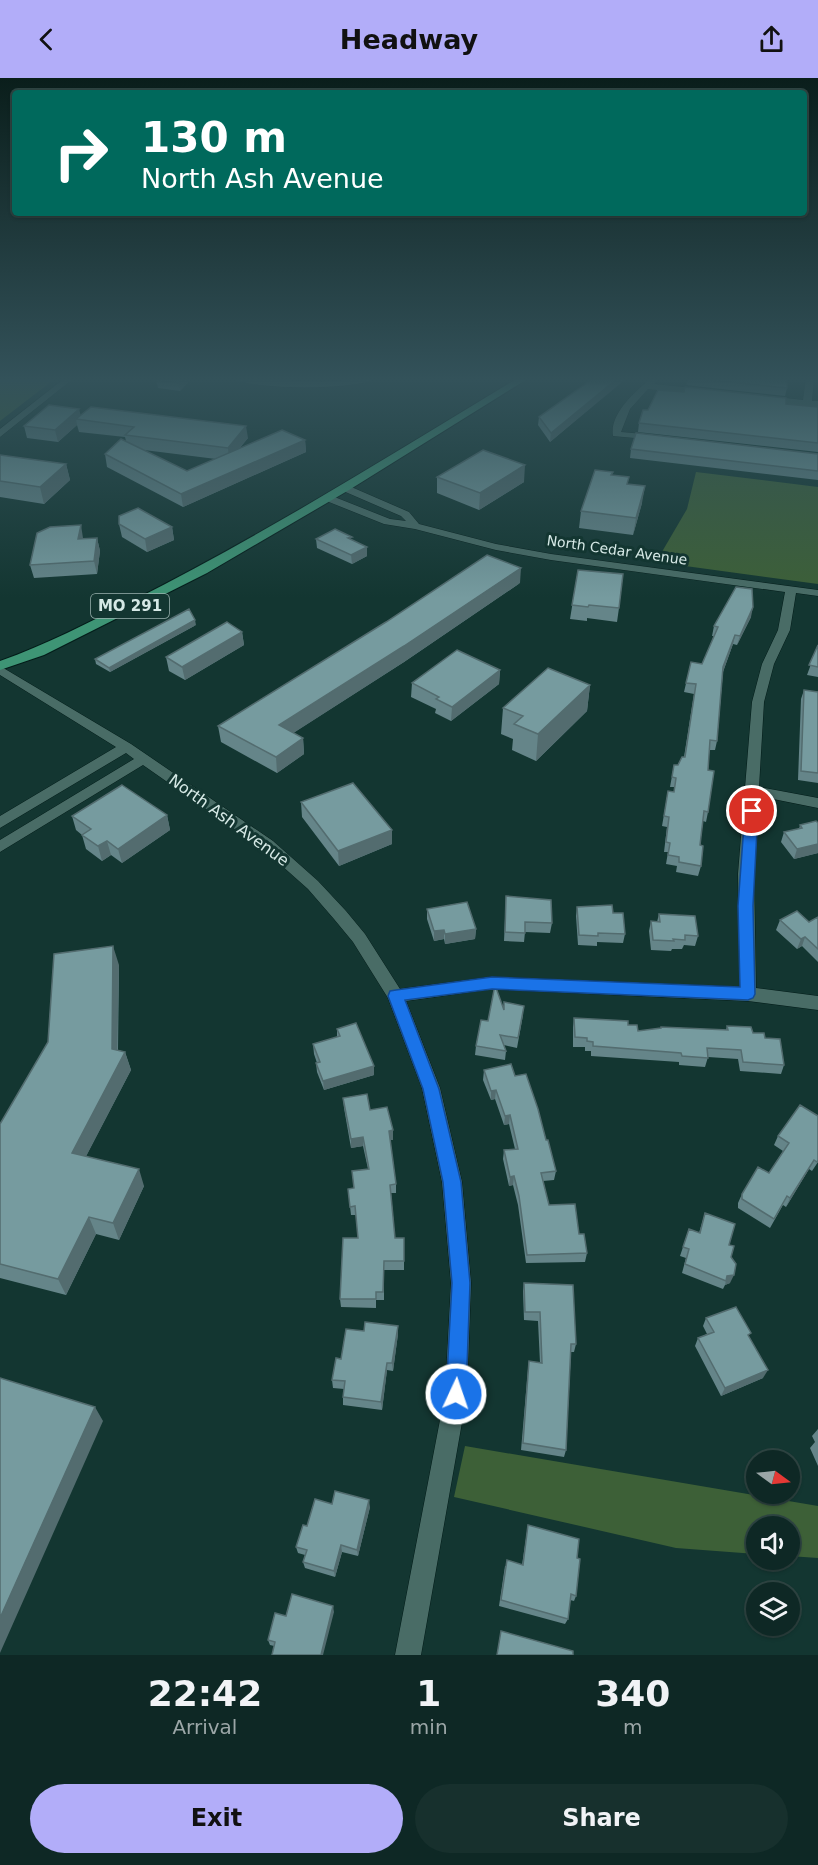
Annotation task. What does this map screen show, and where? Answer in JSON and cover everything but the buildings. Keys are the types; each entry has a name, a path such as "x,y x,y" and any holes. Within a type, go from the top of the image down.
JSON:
{"main road":[{"name":"MO 291","path":"0,665 39,652 203,570 404,452"}],"street":[{"name":"North Cedar Avenue","path":"345,488 405,514 415,526"},
{"name":"North Cedar Avenue","path":"328,498 388,522 415,526 496,548 818,593"},
{"path":"748,994 746,874 754,791 758,702 768,664 784,630 791,589"},
{"name":"North Ash Avenue","path":"0,670 126,747 268,845 313,885 359,938 396,996 431,1089 452,1182 461,1283 456,1394 408,1655"},
{"path":"0,823 126,747"},
{"path":"0,847 144,759"},
{"path":"754,791 818,803"},
{"path":"396,996 492,983 748,994 818,1003"}],"green space":[{"path":"696,472 818,487 818,584 656,562 687,509"},
{"path":"465,1446 746,1494 746,1504 800,1503 818,1506 818,1558 800,1557 800,1516 746,1516 746,1553 676,1548 454,1497"}],"route":[{"path":"456,1394 461,1283 452,1182 431,1089 396,996 492,983 748,994 746,874 752,811"}]}
